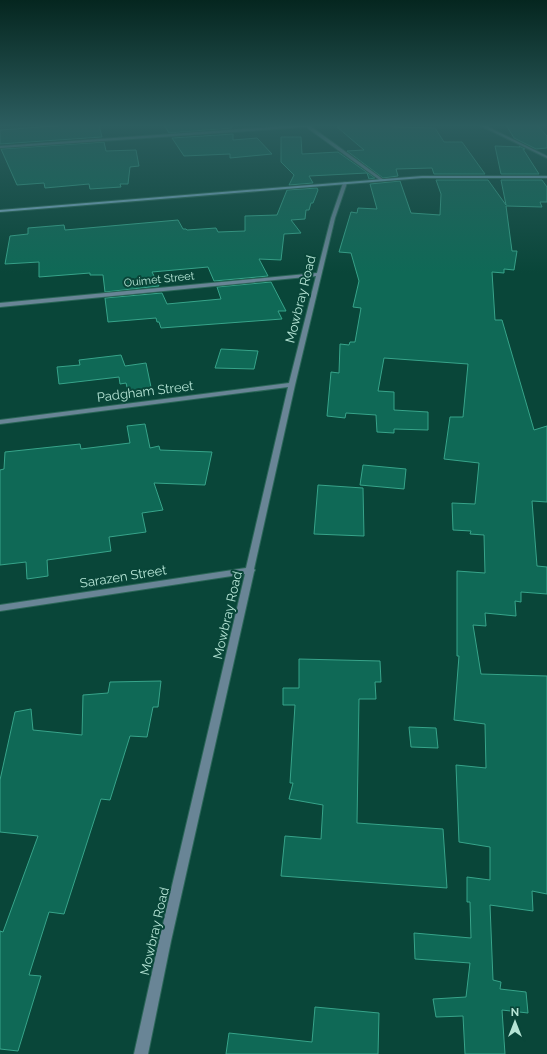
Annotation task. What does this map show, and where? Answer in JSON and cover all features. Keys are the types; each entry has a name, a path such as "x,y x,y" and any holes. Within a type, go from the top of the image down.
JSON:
{"street":[{"path":"374,174 382,180"},
{"path":"522,176 545,174"},
{"path":"0,210 427,176 547,177"},
{"name":"Mowbray Road","path":"141,1054 167,933 292,385 333,218 344,183"},
{"name":"Ouimet Street","path":"0,305 320,274"},
{"name":"Padgham Street","path":"0,422 292,385"},
{"name":"Sarazen Street","path":"0,608 251,570"}],"building":[{"path":"12,174 129,174 128,184 120,184 121,187 90,189 89,184 45,188 44,183 17,185"},
{"path":"344,174 309,176 313,183 289,185 294,175"},
{"path":"367,174 375,178 369,179"},
{"path":"378,174 397,174 398,176 383,178"},
{"path":"436,180 488,180 506,205 501,180 542,180 547,187 547,202 540,202 542,207 506,206 512,251 517,251 514,270 504,269 504,273 492,272 495,320 502,320 534,430 547,426 547,502 532,501 537,566 547,567 547,594 521,592 521,602 515,601 516,616 485,613 486,626 473,625 481,674 547,676 547,894 532,891 533,911 490,905 493,980 501,982 500,989 526,992 528,1013 502,1010 505,1054 465,1054 463,1016 436,1017 433,999 466,997 470,963 415,959 414,933 471,938 470,902 467,902 467,877 490,880 490,847 459,842 456,765 486,768 485,724 454,720 459,656 457,656 457,571 485,573 484,535 470,534 471,531 453,530 452,503 475,504 479,463 444,459 450,417 463,417 468,364 384,358 378,391 394,392 394,410 428,412 428,430 394,429 394,433 377,432 376,415 346,413 345,418 327,416 331,372 339,373 340,344 349,345 350,342 355,342 361,308 353,307 359,281 351,253 339,252 351,212 357,213 358,208 377,209 370,184 400,181 411,213 440,215 441,194"},
{"path":"317,188 318,190 313,203 311,203 309,210 306,210 305,219 291,220 301,233 284,234 281,260 259,259 268,276 214,281 208,267 152,272 159,286 105,292 103,275 90,275 90,273 39,277 39,262 5,264 10,236 28,234 28,228 64,225 65,230 178,220 183,229 187,230 216,228 218,232 245,231 245,216 277,215 287,190"},
{"path":"271,282 286,311 278,311 282,319 161,328 156,318 108,322 105,298 162,293 167,304 221,299 217,287"},
{"path":"221,349 258,351 254,369 215,368"},
{"path":"121,355 125,366 146,363 152,392 129,395 126,383 120,384 119,377 59,384 57,367 80,365 79,360"},
{"path":"145,424 150,448 159,446 160,450 212,452 205,485 154,483 163,510 142,513 146,532 109,537 111,551 47,560 48,576 27,579 26,562 0,565 0,470 4,469 5,452 80,444 81,449 130,443 127,426"},
{"path":"363,465 406,469 404,489 360,485"},
{"path":"318,485 363,488 364,536 314,534"},
{"path":"299,659 380,661 381,682 375,682 376,699 359,699 357,823 443,829 447,888 281,876 285,836 321,839 323,805 289,799 293,783 290,783 295,705 283,705 283,688 299,688"},
{"path":"161,681 158,707 153,707 147,737 130,736 110,800 101,799 64,914 49,912 29,975 41,976 18,1051 0,1049 0,931 3,932 38,836 0,832 0,780 15,712 31,709 33,730 82,735 83,695 108,693 110,682"},
{"path":"409,727 436,728 438,748 411,747"},
{"path":"315,1007 379,1013 378,1054 226,1054 229,1033 312,1042"}]}
